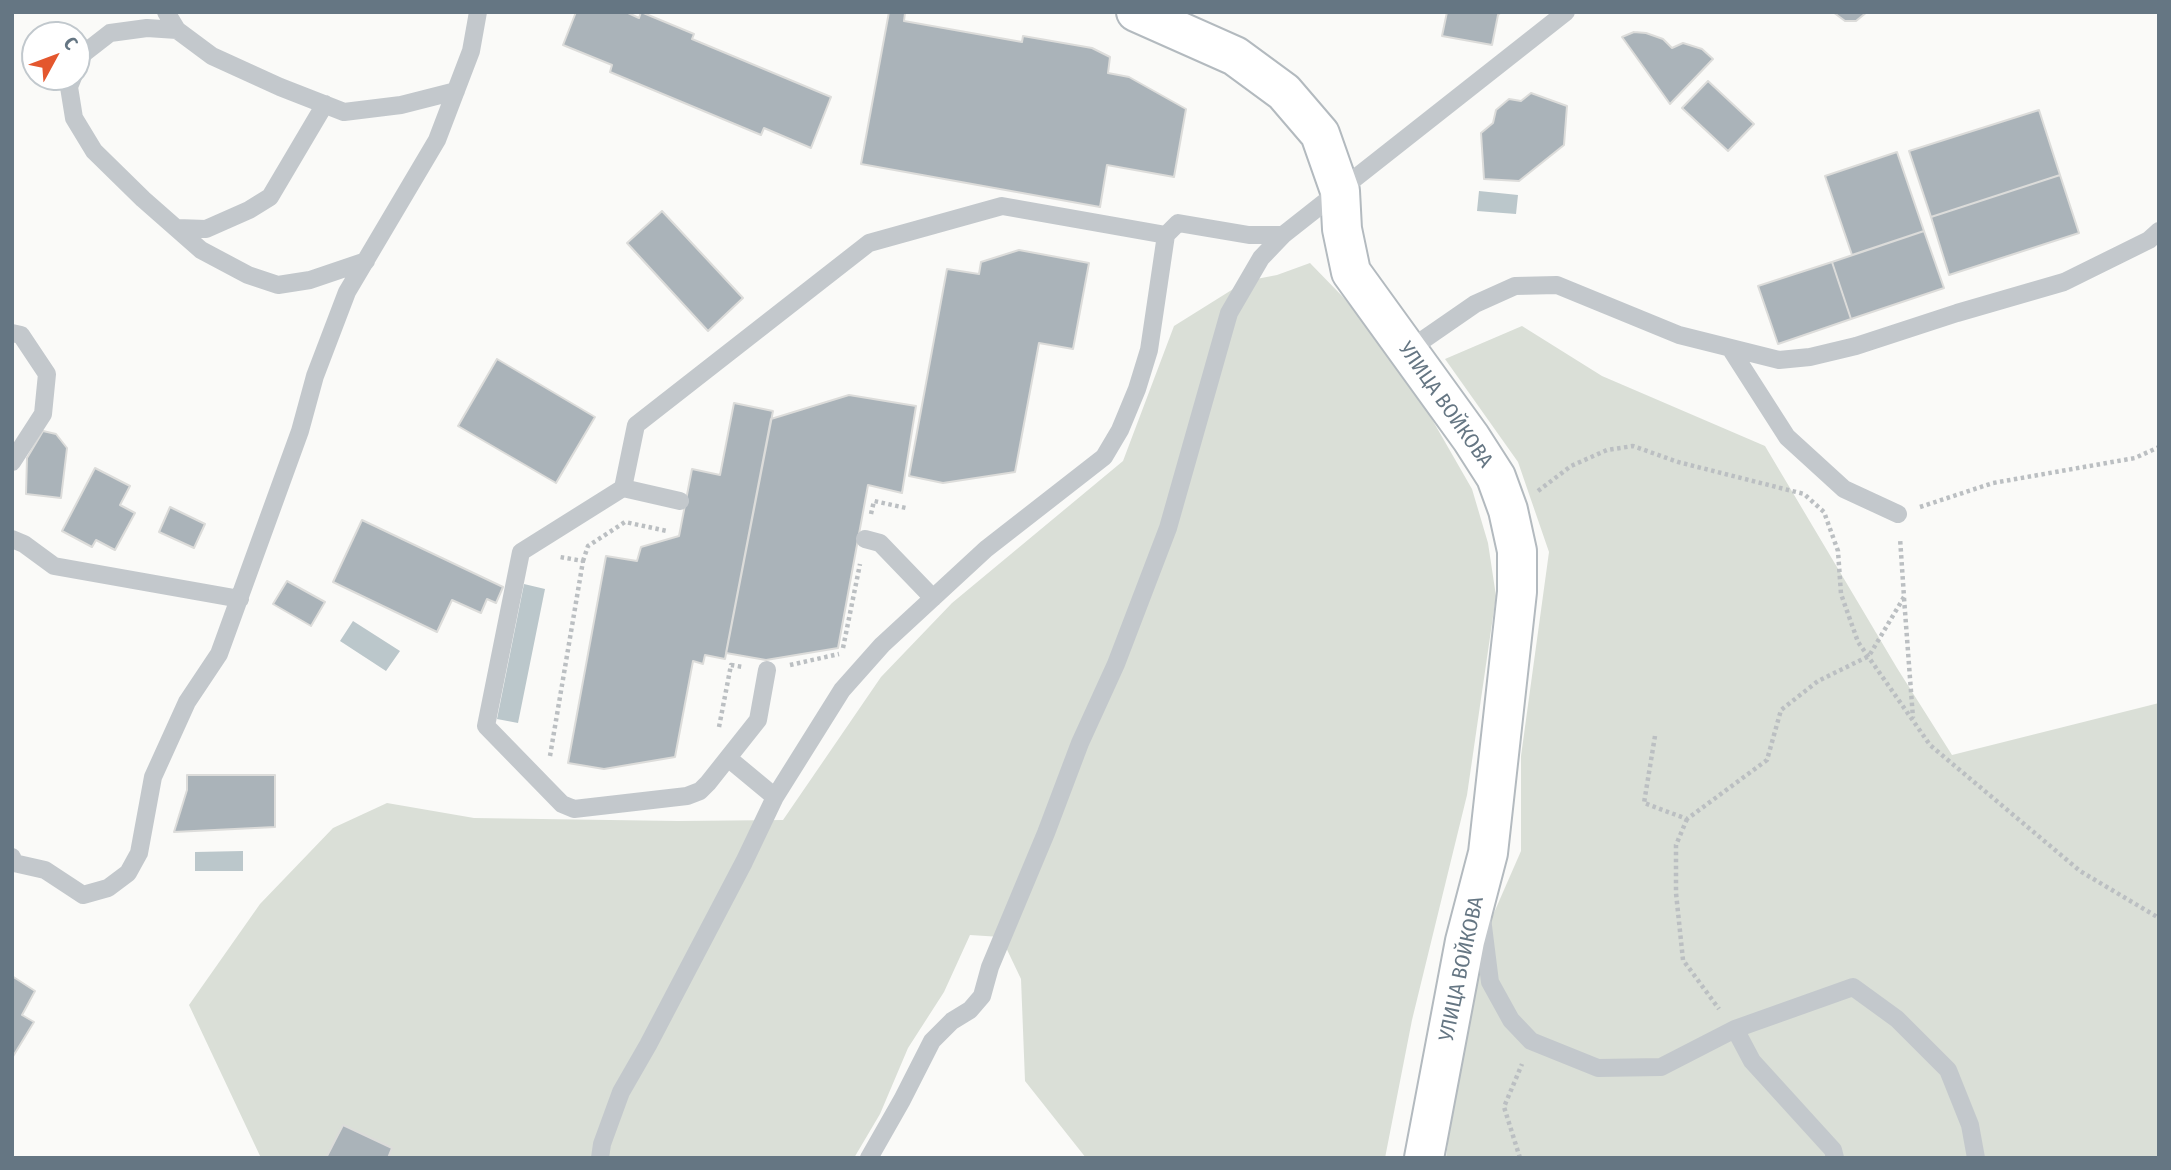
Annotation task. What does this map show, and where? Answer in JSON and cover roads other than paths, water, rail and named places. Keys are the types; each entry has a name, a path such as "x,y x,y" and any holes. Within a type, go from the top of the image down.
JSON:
{"street":[{"name":"УЛИЦА ВОЙКОВА","path":"1136,12 1235,56 1284,92 1320,134 1340,191 1342,229 1351,271 1471,438 1496,478 1508,510 1517,551 1517,592 1488,853 1465,942 1424,1158"}],"lane":[{"path":"166,12 177,30 212,56 344,112 401,105 456,91"},
{"path":"12,857 14,863 45,870 83,895 108,888 128,873 139,853 153,777 187,702 219,654 300,431 315,376 347,292 438,140 471,51 478,12"},
{"path":"869,1158 932,1041 952,1021 970,1010 982,996 989,967 1046,833 1080,743 1116,664 1168,528 1229,313 1261,258 1283,235 1566,12"},
{"path":"91,47 110,33 147,28 177,30"},
{"path":"70,91 74,118 94,151 201,250 248,275 278,285 310,280 366,261"},
{"path":"177,228 206,229 249,210 270,197 325,104"},
{"path":"623,488 636,425 869,243 1002,206 1166,235"},
{"path":"600,1158 602,1144 621,1092 744,862 775,797 842,690 882,645 986,549 1104,457 1120,430 1149,350 1166,235 1178,223 1249,235 1283,235"},
{"path":"1407,351 1475,304 1515,286 1557,285 1679,335 1779,360 1810,357 1856,346 2064,282 2149,240 2159,231"},
{"path":"12,333 21,335 47,374 43,414 12,462"},
{"path":"1730,348 1787,437 1844,489 1898,514"},
{"path":"680,501 623,488 521,552 486,726 562,804 574,809 687,796 700,790 758,720 767,670"},
{"path":"865,538 880,543 933,597"},
{"path":"12,539 24,544 54,566 240,599"},
{"path":"728,758 775,797"},
{"path":"1479,890 1490,982 1511,1020 1531,1041 1598,1069 1661,1067 1735,1029 1853,987 1897,1019 1948,1070 1970,1125 1976,1158"},
{"path":"1735,1029 1752,1061 1833,1150 1835,1158"}]}
